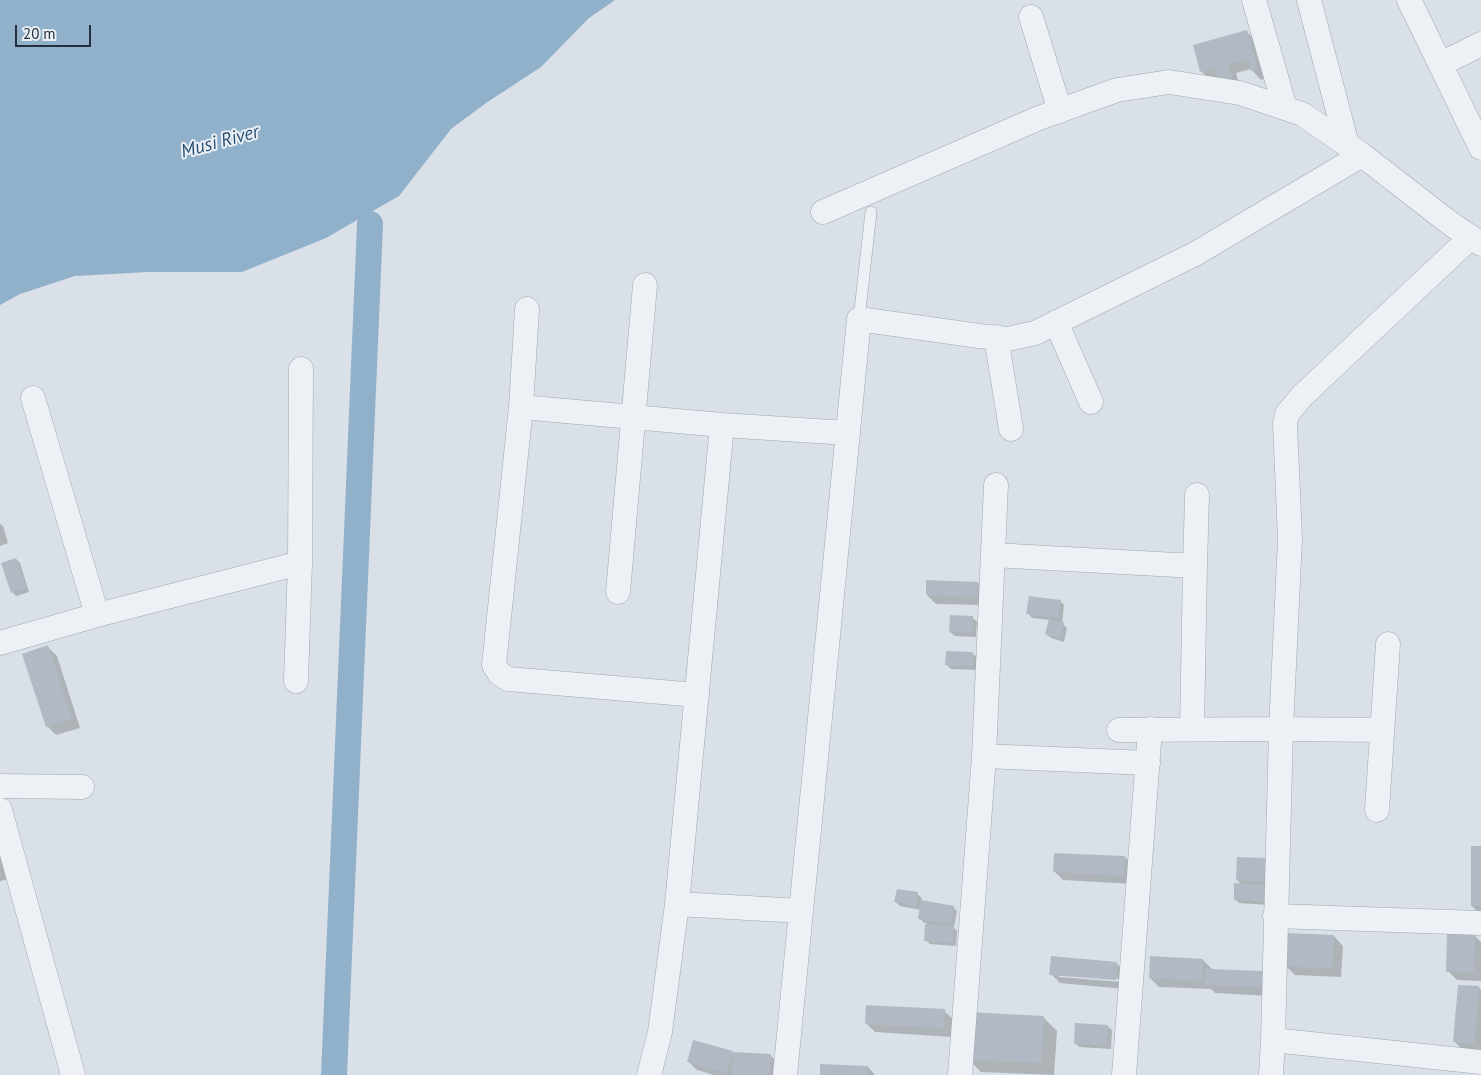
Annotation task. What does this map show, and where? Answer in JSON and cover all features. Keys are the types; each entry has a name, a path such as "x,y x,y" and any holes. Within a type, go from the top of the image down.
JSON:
{"street":[{"path":"1254,0 1285,108"},
{"path":"1309,0 1355,150"},
{"path":"1409,0 1481,148"},
{"path":"1031,17 1060,111"},
{"path":"1441,64 1481,44"},
{"path":"822,212 1030,122 1117,90 1170,82 1240,94 1302,114 1355,150 1476,241 1302,396 1287,414 1285,424 1290,539 1280,729 1271,1075"},
{"path":"785,1075 859,319 1008,339 1035,333 1195,254 1355,150"},
{"path":"618,592 645,285"},
{"path":"527,309 520,407 494,665 500,674 508,679 697,695"},
{"path":"1056,322 1091,402"},
{"path":"996,338 1011,429"},
{"path":"296,681 300,563 301,369"},
{"path":"33,398 97,615"},
{"path":"520,407 722,425 848,433"},
{"path":"649,1075 660,1032 678,904 722,425"},
{"path":"960,1075 984,756 996,485"},
{"path":"1192,729 1197,495"},
{"path":"993,555 1195,566"},
{"path":"0,643 97,615 300,563"},
{"path":"1377,810 1388,644"},
{"path":"1124,1075 1150,729"},
{"path":"1119,730 1382,730"},
{"path":"984,756 1148,763"},
{"path":"0,786 82,786"},
{"path":"0,810 73,1075"},
{"path":"678,904 801,911"},
{"path":"1275,916 1481,922"},
{"path":"1273,1040 1432,1066 1481,1062"}],"lane":[{"path":"859,319 871,212"}],"water":[{"name":"Musi River","path":"0,0 615,0 589,18 541,67 486,103 451,129 399,196 326,238 242,272 148,272 75,276 20,294 0,305"}],"building":[{"path":"1247,30 1258,69 1251,71 1248,59 1228,64 1232,77 1218,80 1215,68 1200,72 1193,45"},
{"path":"16,558 26,588 11,593 1,563"},
{"path":"926,580 978,582 977,597 926,595"},
{"path":"1029,596 1061,600 1058,618 1026,614"},
{"path":"950,615 973,616 972,633 949,632"},
{"path":"1049,619 1064,622 1060,638 1045,634"},
{"path":"48,645 72,719 46,727 22,654"},
{"path":"946,651 973,652 973,666 945,665"},
{"path":"1471,846 1481,846 1481,906 1471,906"},
{"path":"1054,853 1125,856 1124,876 1053,872"},
{"path":"1237,857 1266,858 1265,882 1236,880"},
{"path":"1234,883 1265,885 1265,902 1234,900"},
{"path":"897,889 918,892 916,906 894,902"},
{"path":"921,900 954,906 951,924 918,919"},
{"path":"925,924 954,926 952,943 924,941"},
{"path":"1287,933 1334,935 1332,969 1285,966"},
{"path":"1447,934 1475,934 1474,972 1446,972"},
{"path":"1051,956 1117,962 1116,980 1049,975"},
{"path":"1150,956 1203,959 1202,981 1149,978"},
{"path":"1206,969 1263,971 1262,987 1205,985"},
{"path":"1458,985 1479,986 1474,1044 1453,1042"},
{"path":"866,1005 945,1009 944,1028 865,1024"},
{"path":"968,1012 1044,1016 1041,1063 966,1059"},
{"path":"1075,1023 1108,1025 1107,1045 1074,1044"},
{"path":"693,1040 733,1051 726,1073 687,1062"},
{"path":"733,1052 771,1054 769,1075 732,1075"},
{"path":"820,1064 868,1066 868,1075 820,1075"}],"waterway":[{"path":"334,1075 370,224"}]}
